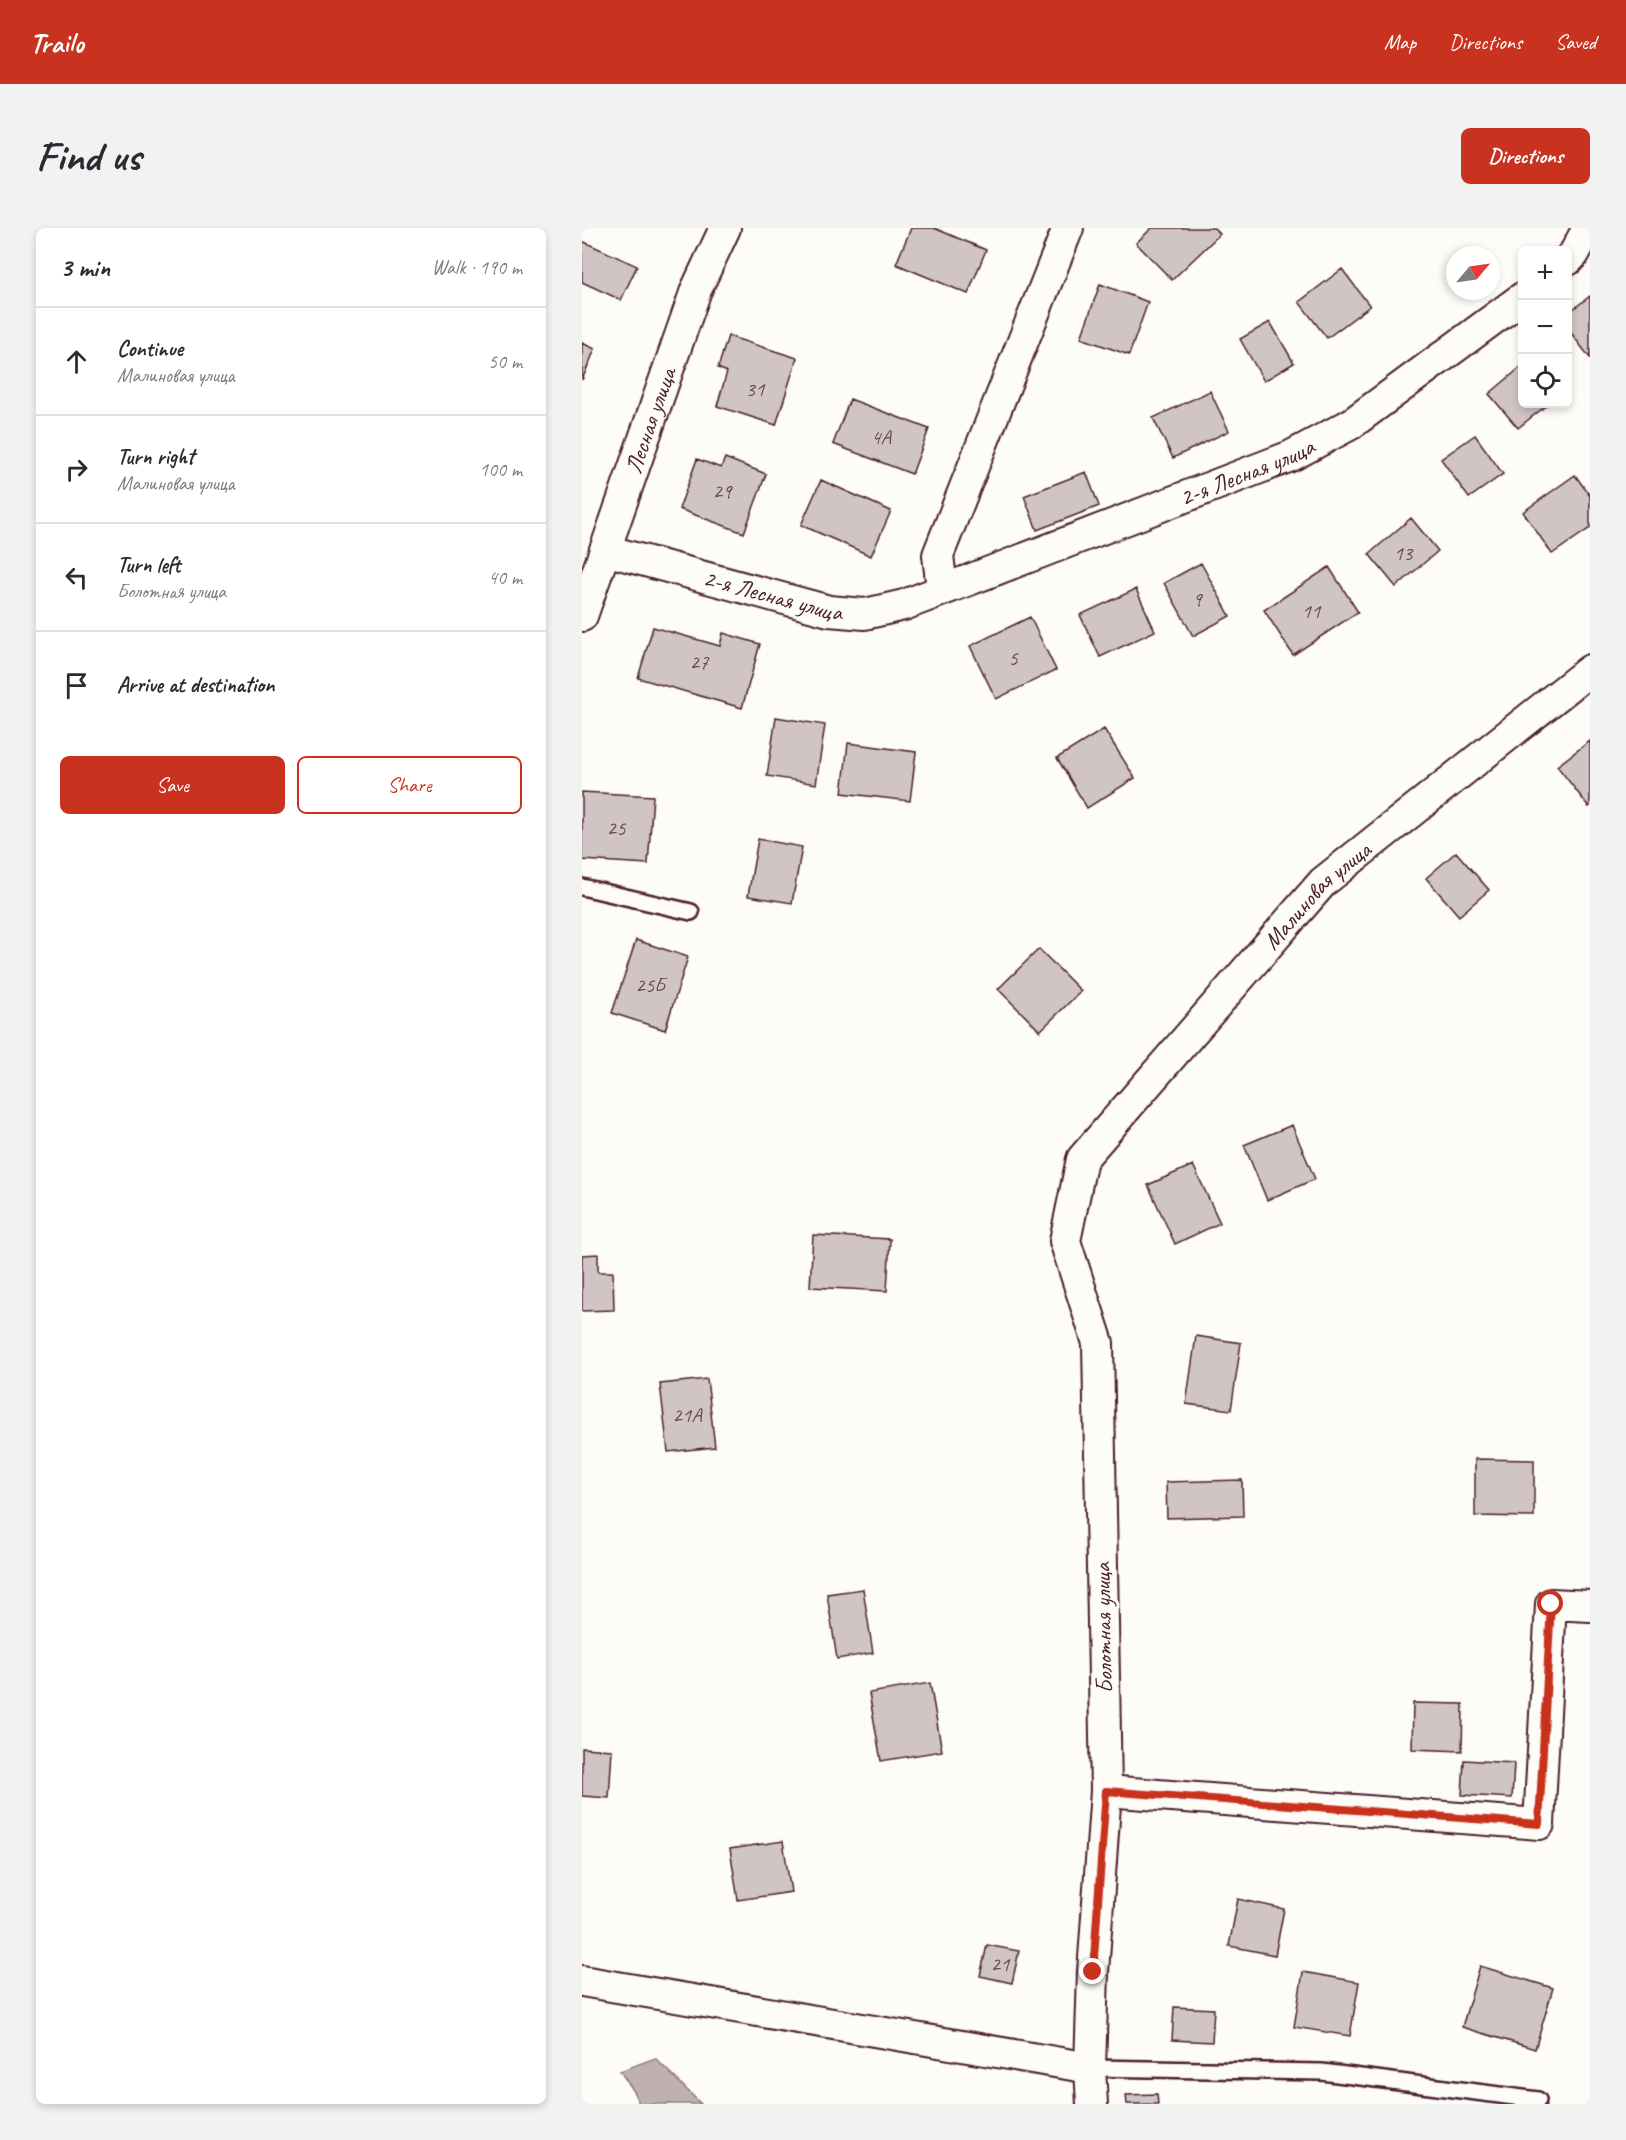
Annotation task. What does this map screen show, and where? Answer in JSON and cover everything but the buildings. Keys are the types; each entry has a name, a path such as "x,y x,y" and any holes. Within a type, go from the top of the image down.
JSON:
{"street":[{"name":"Лесная улица","path":"582,616 696,290 725,228"},
{"path":"942,589 938,555 1068,228"},
{"path":"1572,256 1588,228"},
{"name":"2-я Лесная улица","path":"605,550 829,611 865,614 904,605 1292,456 1351,424 1519,300"},
{"name":"Малиновая улица","path":"1082,1159 1323,882 1590,669"},
{"name":"Болотная улица","path":"1082,1159 1065,1241 1098,1343 1106,1791 1093,1972 1090,2068 1092,2104"},
{"path":"1106,1791 1539,1824 1551,1604 1590,1606"},
{"path":"582,1981 1090,2068"}],"lane":[{"path":"582,887 691,912"},
{"path":"1090,2068 1322,2072 1538,2100"}],"shaded area":[{"path":"655,2058 701,2104 639,2104 635,2093 620,2071"}],"route":[{"path":"1093,1972 1106,1791 1539,1824 1551,1604"}]}
